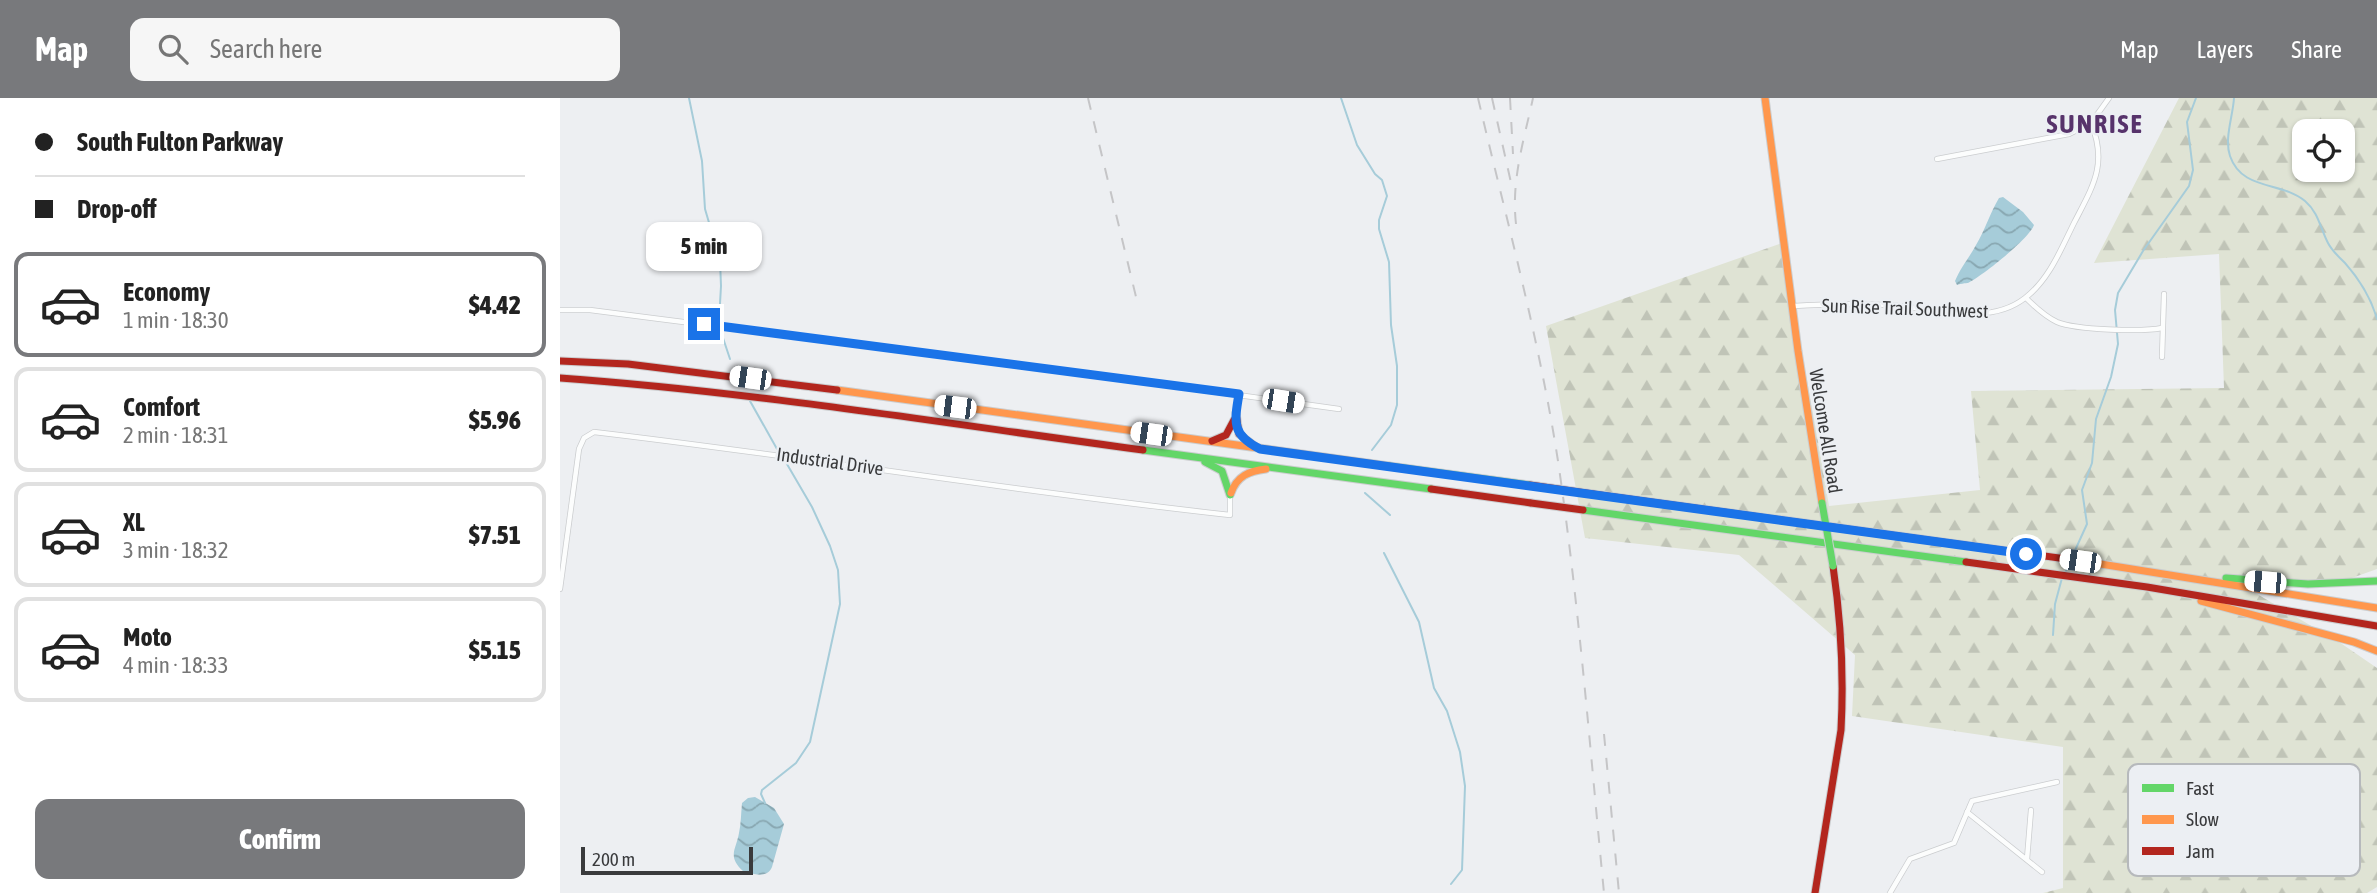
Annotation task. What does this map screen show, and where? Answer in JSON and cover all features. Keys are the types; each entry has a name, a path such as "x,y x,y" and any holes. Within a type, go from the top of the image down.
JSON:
{"main road":[{"name":"Welcome All Road","path":"1765,98 1798,351 1841,619 1841,730 1815,893"},
{"path":"560,361 628,364 734,376 2161,572 2377,608"},
{"path":"560,378 622,381 739,395 1281,468 2147,587 2377,626"},
{"path":"1207,442 1226,435 1236,413"},
{"path":"1236,413 1241,437 1260,449"},
{"path":"1178,454 1219,468 1226,478 1230,495"},
{"path":"1230,495 1235,482 1245,474 1281,468"},
{"path":"2161,572 2265,582 2323,584 2377,581"},
{"path":"2147,587 2283,622 2377,651"}],"street":[{"path":"1937,159 2069,134 2091,123 2109,98"},
{"name":"Sun Rise Trail Southwest","path":"1794,306 1886,305 1983,313 2001,310 2026,298 2049,271 2095,183 2099,152 2091,123"},
{"path":"2162,357 2164,294"},
{"path":"2026,298 2056,321 2069,325 2162,328"},
{"path":"560,310 590,310 665,319 1339,409"},
{"path":"1236,413 1239,394"},
{"name":"Industrial Drive","path":"560,589 579,449 584,438 594,432 766,452 1230,515 1230,495"},
{"path":"1891,893 1910,859 1954,843 1972,801 2057,782"},
{"path":"2027,860 2031,810"},
{"path":"1967,812 2042,872"}],"green space":[{"path":"2179,98 2377,98 2377,569 2335,584 2252,591 2377,668 2377,887 2367,893 2043,893 2063,888 2063,747 1852,716 1855,655 1739,555 1585,538 1546,326 1782,243 1829,506 1980,490 1971,391 2224,388 2219,254 2094,263"}],"water":[{"path":"2003,197 2023,212 2034,225 2031,231 1994,265 1968,283 1957,285 1957,276 1999,198"},
{"path":"755,797 774,808 784,824 772,867 763,874 743,871 734,857 742,803"}],"waterway":[{"path":"689,98 702,161 705,209 720,260 719,321"},
{"path":"1341,98 1357,145 1375,174 1382,180 1387,196 1379,220 1379,229 1389,262 1391,325 1397,366 1397,405 1391,425 1372,450"},
{"path":"2072,557 2087,524 2082,490 2092,463 2096,419 2111,377 2118,344 2115,310 2118,293 2143,251 2189,186 2193,170 2187,122 2196,98"},
{"path":"2234,98 2228,149 2236,167 2243,175 2285,190 2310,206 2330,246 2364,290 2377,319"},
{"path":"721,332 730,359"},
{"path":"750,401 777,449"},
{"path":"765,803 762,790 796,763 810,742 840,604 838,570 830,546 812,507 784,459"},
{"path":"1365,493 1390,515"},
{"path":"1384,553 1419,622 1434,688 1447,711 1460,752 1465,786 1462,870 1451,884"},
{"path":"2065,573 2070,562"},
{"path":"2053,635 2055,604 2062,578"}],"railway":[{"path":"1088,98 1137,301"},
{"path":"1478,98 1532,324 1558,461 1578,623 1604,893"},
{"path":"1492,98 1512,187"},
{"path":"1510,98 1513,154"},
{"path":"1516,224 1517,176 1533,98"},
{"path":"1604,734 1619,893"}],"traffic: fast":[{"path":"1143,450 1431,489"},
{"path":"1205,462 1222,471 1230,495"},
{"path":"1389,466 1530,485"},
{"path":"1822,503 1833,566"},
{"path":"1583,510 1966,562"},
{"path":"2226,578 2308,584 2377,581"}],"traffic: slow":[{"path":"1765,98 1798,351 1822,503"},
{"path":"837,390 1389,466"},
{"path":"1231,493 1244,475 1266,469"},
{"path":"2088,562 2377,608"},
{"path":"2201,601 2354,642 2377,651"}],"traffic: jam":[{"path":"560,361 628,364 837,390"},
{"path":"560,378 779,400 1143,450"},
{"path":"1236,413 1239,434 1256,447"},
{"path":"1212,441 1226,435 1234,420"},
{"path":"1530,485 1593,494"},
{"path":"1431,489 1531,503"},
{"path":"1593,494 2088,562"},
{"path":"1531,503 1583,510"},
{"path":"1966,562 2147,587 2377,626"},
{"path":"1815,893 1841,730 1841,648 1833,566"}],"district":[{"name":"SUNRISE","path":"2095,124"}],"route":[{"path":"704,324 1239,394 1236,413 1239,434 1260,449 2026,554"}]}
